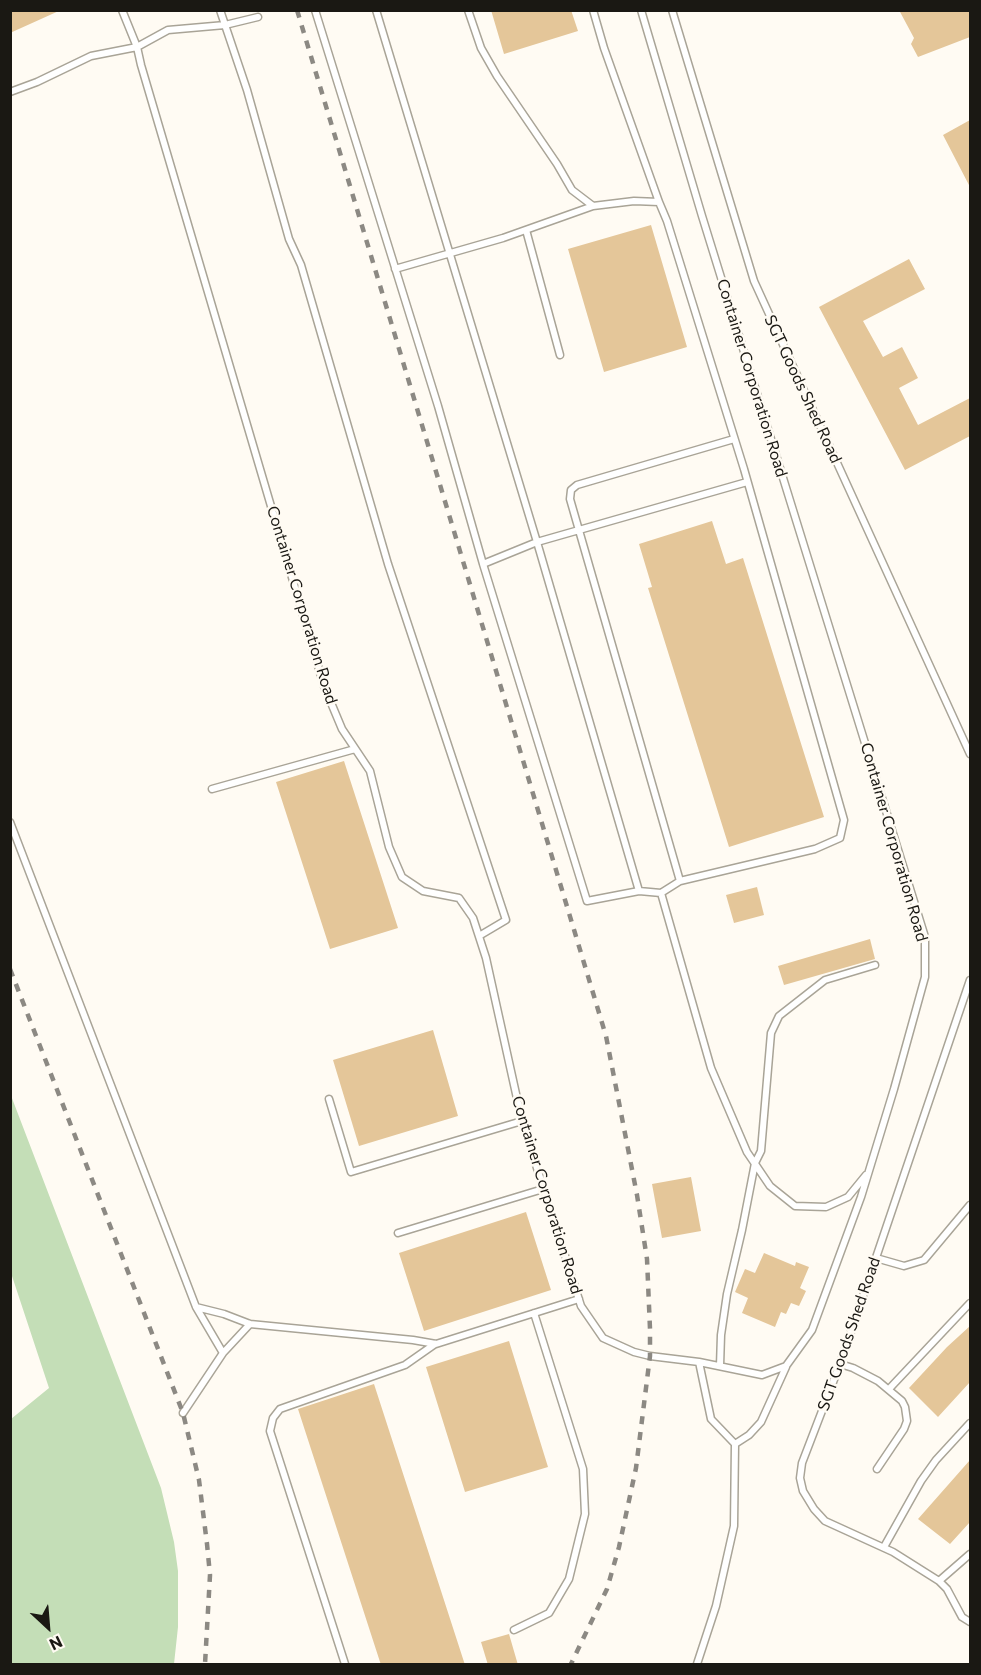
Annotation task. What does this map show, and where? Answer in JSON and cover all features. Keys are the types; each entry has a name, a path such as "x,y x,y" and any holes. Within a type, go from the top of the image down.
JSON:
{"lane":[{"name":"Container Corporation Road","path":"122,10 138,47 141,65 324,686 342,729 369,771 388,847 402,877 423,891 459,898 473,918 486,958 522,1121 581,1306 603,1338 634,1352 762,1375 786,1366 812,1330 868,1172 894,1089 925,977 925,937 641,10"},
{"path":"220,10 247,90 289,239 300,265 388,564 506,920 479,936"},
{"path":"315,10 438,406 483,564 587,901 639,891 661,893 680,881 815,849 840,838 844,820 747,482 667,220 604,48 593,10"},
{"path":"376,10 537,542 639,891"},
{"path":"468,10 481,48 497,76 572,190 593,206"},
{"name":"SGT Goods Shed Road","path":"672,10 754,281 970,754"},
{"path":"10,92 37,82 91,56 138,47 168,30 225,26 258,17"},
{"path":"395,269 526,230 593,206 634,201 659,202"},
{"path":"526,230 560,355"},
{"path":"680,881 578,529 570,499 571,490 578,485 734,439"},
{"path":"483,564 537,542 578,529 747,482"},
{"path":"212,789 355,748"},
{"path":"10,822 196,1307 223,1353"},
{"path":"661,893 711,1068 747,1152 770,1186 795,1206 826,1207 848,1197 868,1172"},
{"path":"720,1366 721,1335 727,1294 755,1163 761,1151 771,1033 779,1016 825,980 875,965"},
{"name":"SGT Goods Shed Road","path":"939,1581 884,1547 825,1521 814,1509 801,1485 800,1471 840,1364 970,980"},
{"path":"329,1099 351,1172 522,1121"},
{"path":"398,1233 543,1189"},
{"path":"876,1258 904,1266 924,1260 970,1205"},
{"path":"345,1665 270,1431 273,1418 280,1409 405,1365 436,1344 579,1299"},
{"path":"889,1389 970,1303"},
{"path":"196,1307 250,1324 436,1344"},
{"path":"514,1630 549,1613 569,1580 585,1514 583,1469 534,1313"},
{"path":"183,1413 223,1353 250,1324"},
{"path":"697,1665 716,1606 734,1526 735,1444 711,1419 699,1362"},
{"path":"840,1364 872,1377 889,1389 902,1401 908,1414 907,1421 877,1469"},
{"path":"735,1444 749,1435 761,1422 786,1366"},
{"path":"884,1547 921,1481 936,1460 970,1423"},
{"path":"970,1554 939,1581 947,1589 962,1617 970,1622"}],"green space":[{"path":"10,1093 161,1488 174,1542 178,1571 178,1627 174,1664 11,1664 11,1419 49,1388 11,1273"}],"building":[{"path":"10,10 61,10 10,33"},
{"path":"491,10 571,10 578,31 504,54"},
{"path":"899,10 970,10 970,37 918,57 911,44 914,38"},
{"path":"970,120 970,187 943,135"},
{"path":"651,225 687,347 604,372 568,249"},
{"path":"909,259 925,289 863,321 883,357 902,347 918,378 899,388 918,425 970,398 970,436 905,470 819,307"},
{"path":"712,521 726,564 743,558 824,817 729,847 648,588 652,587 639,544"},
{"path":"344,761 398,928 330,949 276,782"},
{"path":"757,887 764,915 734,923 726,895"},
{"path":"870,939 875,959 784,985 778,966"},
{"path":"433,1030 458,1116 359,1146 333,1060"},
{"path":"691,1177 701,1231 662,1238 652,1184"},
{"path":"526,1212 551,1290 424,1331 399,1253"},
{"path":"764,1253 795,1266 796,1262 809,1267 800,1288 806,1291 799,1306 791,1303 786,1314 781,1312 775,1327 742,1313 748,1298 735,1292 745,1269 755,1273"},
{"path":"970,1326 970,1382 938,1417 909,1388"},
{"path":"509,1341 548,1467 465,1492 426,1367"},
{"path":"374,1384 465,1665 381,1665 298,1409"},
{"path":"970,1460 970,1522 950,1544 918,1519"},
{"path":"509,1634 518,1665 488,1665 481,1642"}],"railway":[{"path":"297,10 606,1036 637,1195 647,1259 650,1356 636,1468 619,1547 607,1589 571,1664"},
{"path":"10,969 183,1413 199,1480 210,1575 205,1664"}]}
